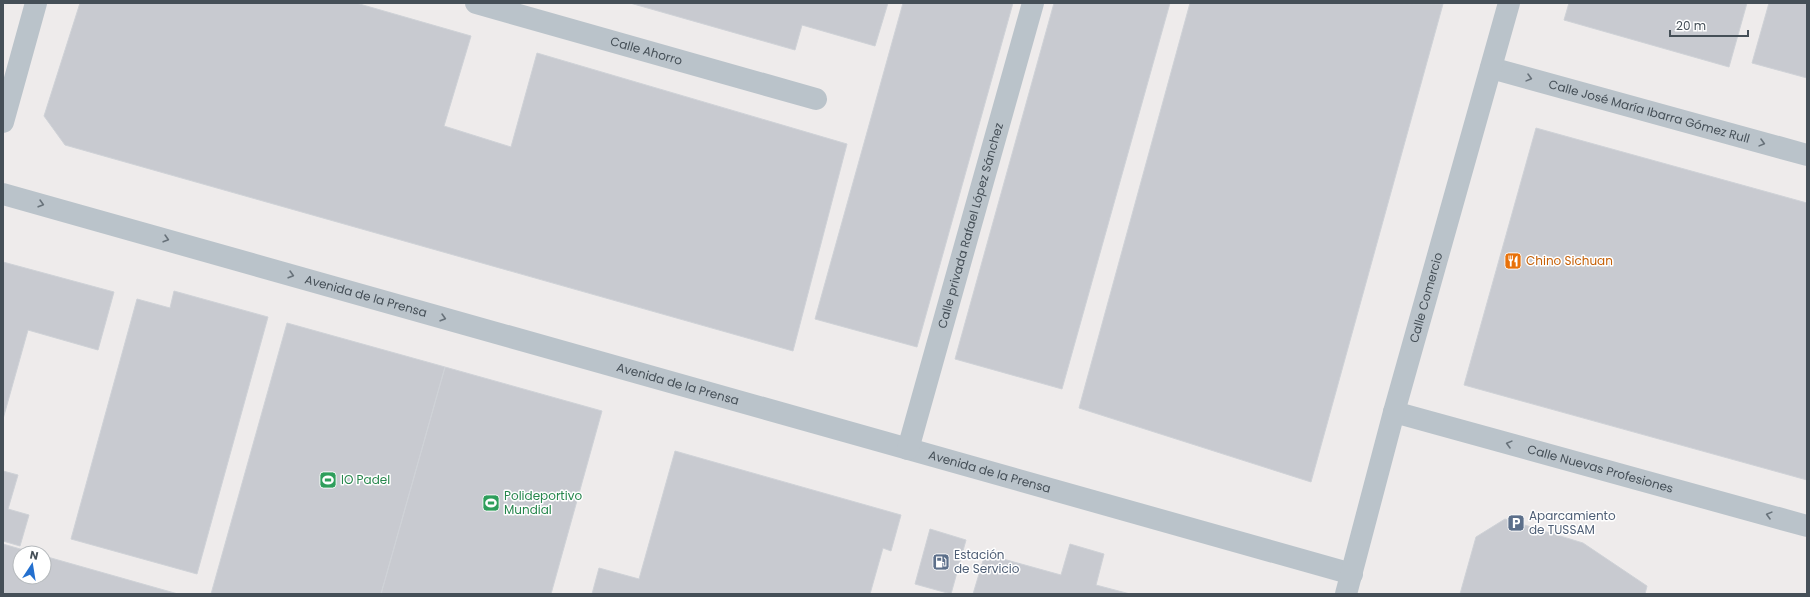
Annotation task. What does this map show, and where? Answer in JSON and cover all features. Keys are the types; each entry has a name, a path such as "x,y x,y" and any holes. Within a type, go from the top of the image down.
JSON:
{"street":[{"path":"3,122 36,3"},
{"name":"Calle Ahorro","path":"476,3 816,99"},
{"name":"Calle privada Rafael López Sánchez","path":"908,449 1033,3"},
{"name":"Calle Comercio","path":"1349,584 1394,412 1509,3"},
{"name":"Calle José María Ibarra Gómez Rull","path":"1491,68 1807,155"},
{"name":"Avenida de la Prensa","path":"3,194 908,449 1349,584"},
{"name":"Calle Nuevas Profesiones","path":"1394,412 1807,526"}],"building":[{"path":"80,3 356,3 471,36 444,126 511,147 537,53 847,144 793,351 65,145 44,116"},
{"path":"630,3 888,3 875,46 802,25 795,50"},
{"path":"903,3 1013,3 917,347 815,319"},
{"path":"1054,3 1170,3 1062,389 955,359"},
{"path":"1190,3 1443,4 1311,482 1079,408"},
{"path":"1569,3 1747,3 1729,67 1564,20"},
{"path":"1769,3 1807,3 1807,78 1752,63"},
{"path":"1536,128 1807,203 1807,480 1464,385"},
{"path":"3,262 114,292 98,350 28,330 3,419"},
{"path":"174,291 268,317 197,574 71,539 137,299 170,308"},
{"name":"IO Padel","path":"287,323 445,367 381,594 211,594"},
{"name":"Polideportivo Mundial","path":"445,367 602,411 551,594 381,594"},
{"path":"675,451 901,515 891,551 883,548 870,594 592,594 599,568 639,579"},
{"path":"3,471 18,475 8,509 29,515 20,545 3,541"},
{"path":"1505,519 1583,543 1647,586 1645,594 1460,594 1476,537"},
{"name":"Estación de Servicio","path":"930,529 966,540 951,594 915,584"},
{"path":"3,544 12,547 12,585 52,585 52,558 178,594 3,594"},
{"path":"1070,544 1104,554 1096,585 1130,594 973,594 985,554 1061,575"}],"place":[{"name":"Chino Sichuan","path":"1513,261"},
{"name":"IO Padel","path":"328,480"},
{"name":"Polideportivo Mundial","path":"491,503"},
{"name":"Aparcamiento de TUSSAM","path":"1516,523"},
{"name":"Estación de Servicio","path":"941,562"}]}
